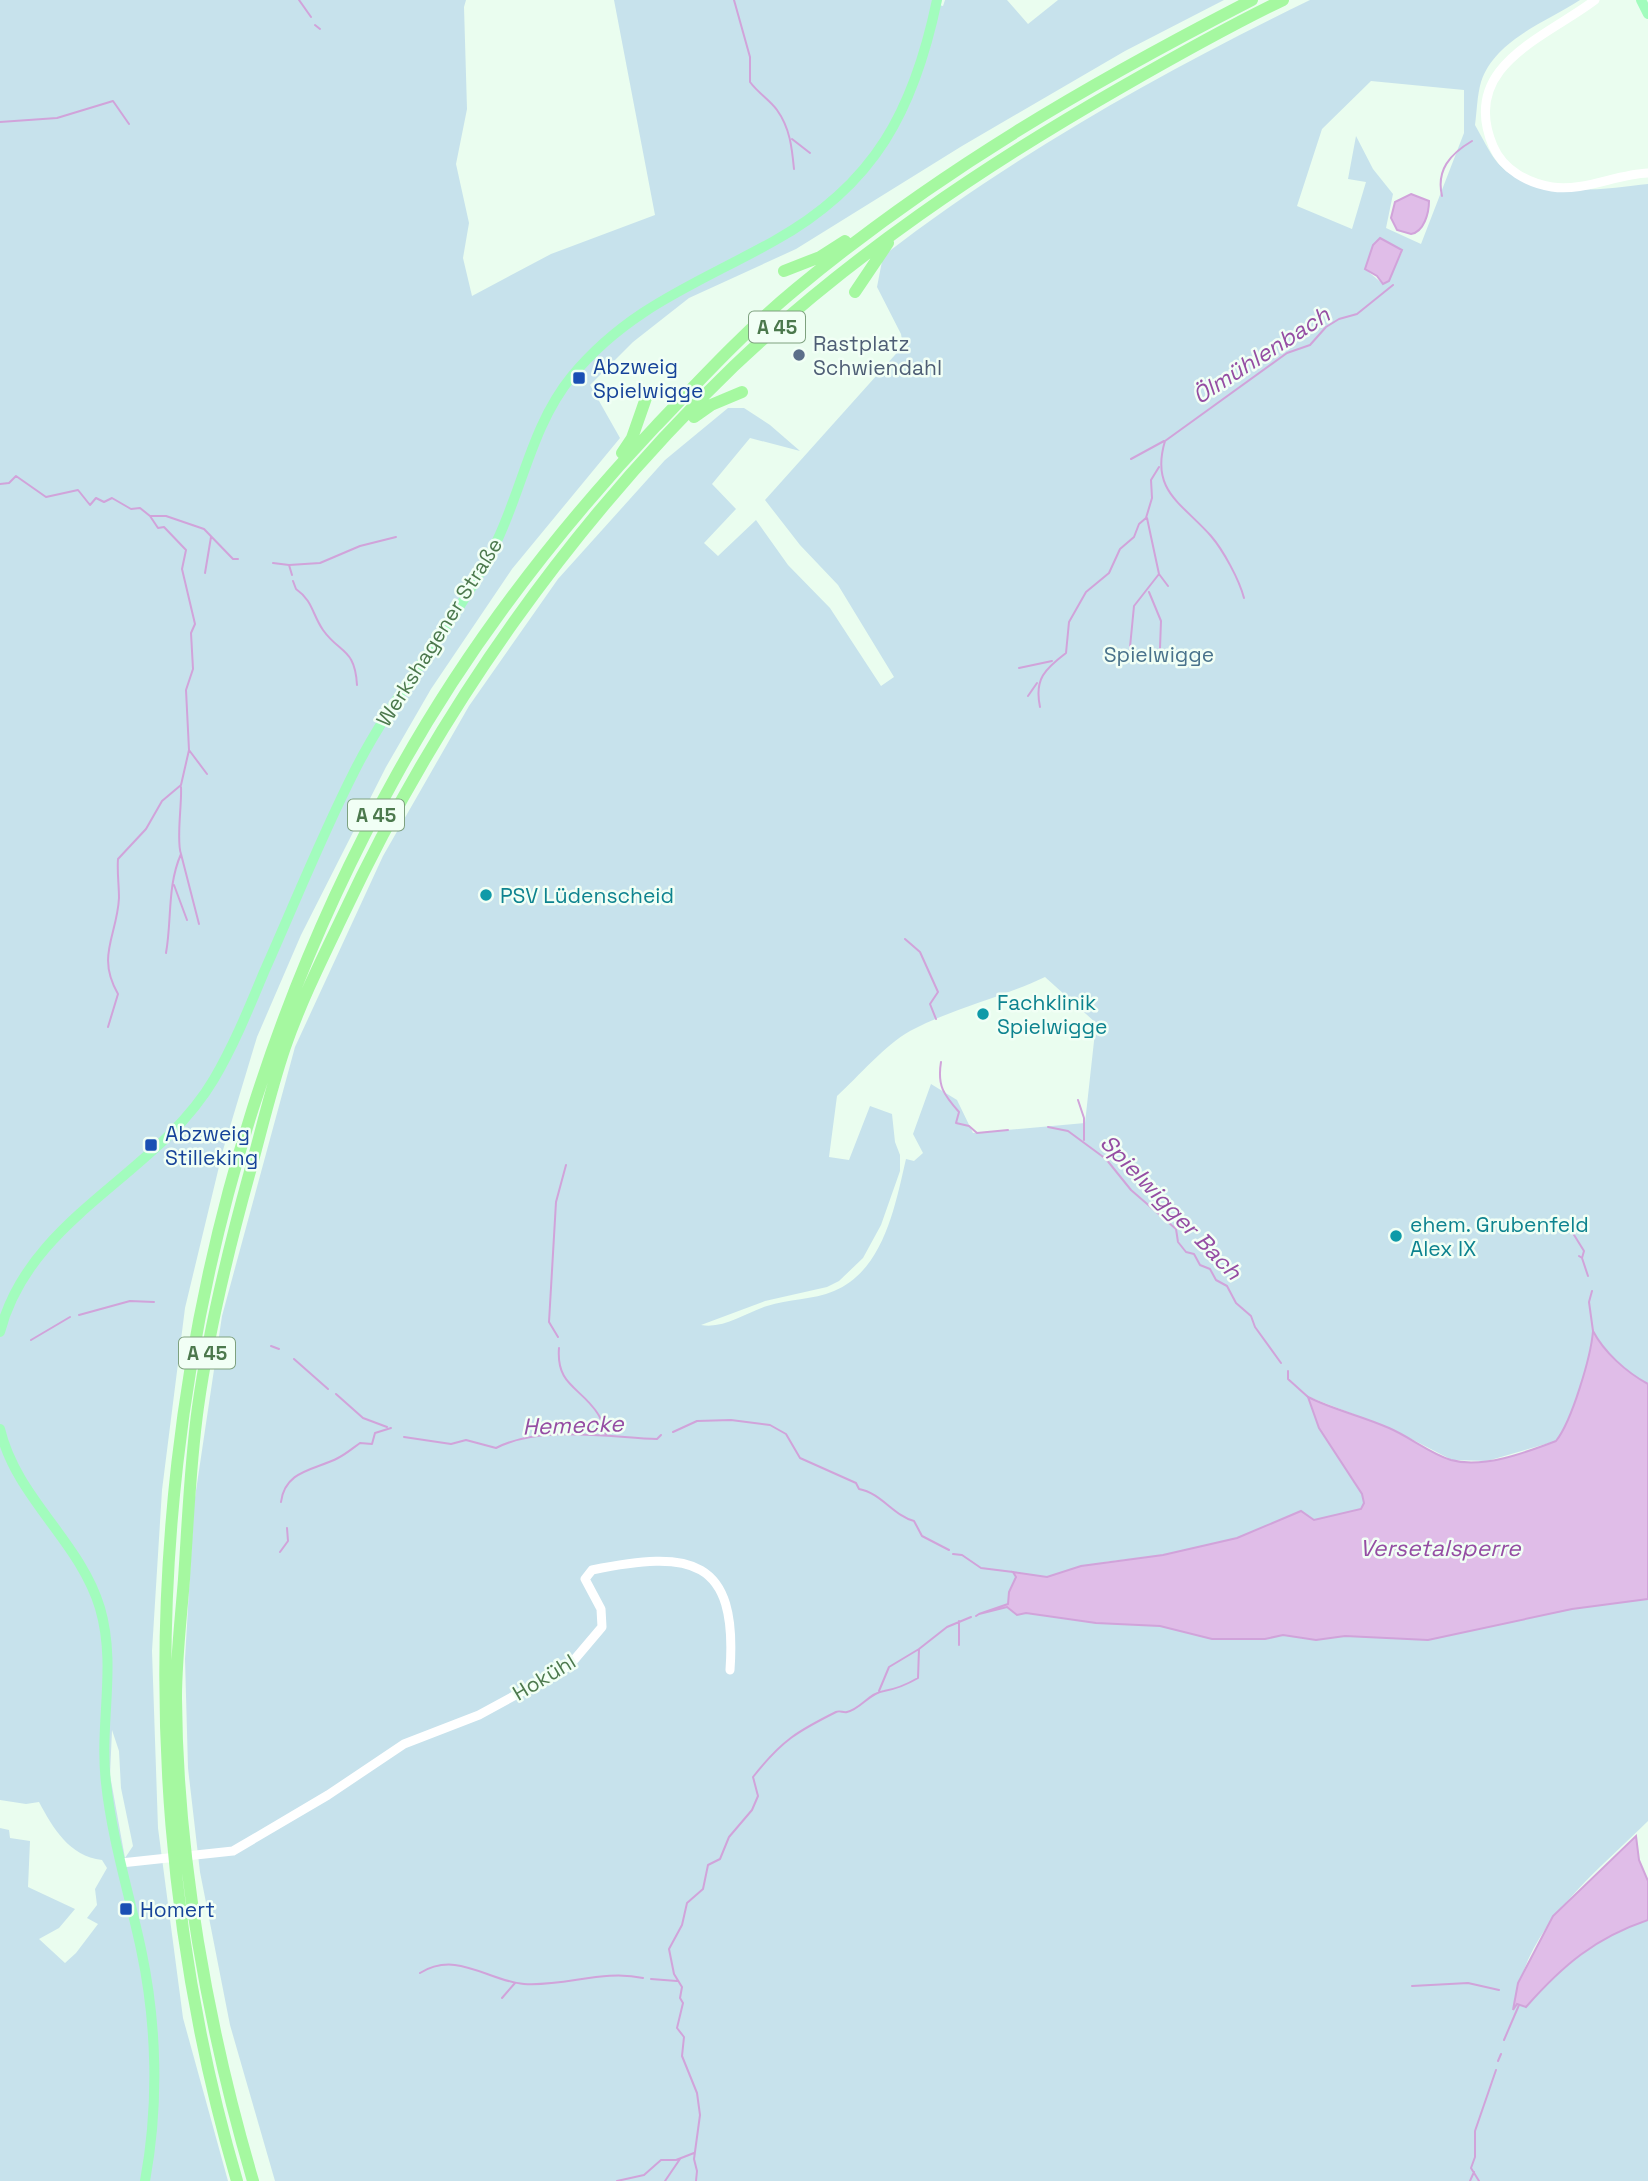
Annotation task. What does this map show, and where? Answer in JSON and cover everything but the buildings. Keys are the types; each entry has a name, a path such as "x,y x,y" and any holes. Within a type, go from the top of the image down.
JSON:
{"highway":[{"name":"A 45","path":"237,2181 218,2115 179,1920 170,1828 163,1699 173,1511 184,1416 204,1298 242,1139 272,1045 350,865 397,774 453,683 531,570 605,480 729,350 793,291 949,172 1052,107 1252,0"},
{"name":"A 45","path":"253,2181 236,2124 209,2005 194,1914 184,1825 176,1697 197,1413 212,1323 285,1047 370,858 410,781 460,698 537,593 658,446 732,369 803,304 960,185 1075,113 1216,32 1283,0"},
{"path":"855,292 884,248 909,222"},
{"path":"783,271 820,257 853,235 874,228"},
{"path":"658,446 710,405 742,392"},
{"path":"605,480 632,438 646,398"}],"main road":[{"name":"Werkshagener Straße","path":"0,1332 18,1285 46,1244 182,1123 216,1075 354,771 495,545 538,431 564,387 599,347 641,312 783,236 814,215 849,185 873,158 904,110 922,66 937,0"},
{"path":"1641,0 1648,14"},
{"path":"0,1429 24,1484 81,1564 100,1609 109,1671 104,1743 106,1782 121,1863 142,1951 153,2033 154,2084 145,2181"}],"street":[{"path":"1595,0 1510,57 1497,71 1486,102 1487,129 1504,165 1544,186 1569,187 1648,173"},
{"name":"Hokühl","path":"121,1863 225,1853 328,1795 404,1744 479,1715 569,1666 601,1627 599,1603 585,1579 592,1570 667,1560 690,1564 704,1572 718,1585 729,1607 732,1633 730,1670"}],"green space":[{"path":"0,0 466,0 467,109 456,164 469,223 463,258 472,296 551,254 655,215 614,0 940,0 939,5 943,6 945,0 1007,0 1028,24 1058,0 1224,0 1125,51 962,146 796,249 689,298 633,342 590,385 620,438 512,569 431,689 386,767 301,935 257,1037 223,1150 185,1308 162,1490 152,1651 158,1828 183,2018 228,2181 0,2181 0,1828 9,1830 10,1838 30,1841 28,1887 75,1909 59,1928 39,1939 65,1963 98,1924 87,1918 97,1905 95,1889 107,1868 102,1860 71,1847 39,1802 26,1804 0,1800","holes":["112,1730 119,1751 121,1788 133,1846 125,1858 110,1775"]},
{"name":"Spielwigge","path":"1310,0 1580,0 1523,34 1498,55 1481,82 1475,125 1497,162 1528,183 1568,190 1648,184 1648,1384 1617,1361 1593,1332 1580,1388 1556,1441 1487,1461 1452,1460 1392,1429 1309,1397 1319,1428 1362,1494 1364,1503 1361,1509 1314,1520 1301,1511 1237,1538 1163,1555 1105,1562 1047,1577 1014,1573 1016,1577 1009,1592 1008,1604 982,1613 1007,1607 1017,1615 1026,1613 1096,1623 1160,1626 1194,1634 1265,1639 1283,1635 1316,1640 1345,1636 1428,1640 1572,1609 1648,1599 1648,1821 1586,1881 1547,1926 1532,1951 1522,1977 1517,2004 1526,2007 1567,1966 1596,1944 1648,1920 1648,2181 275,2181 230,2025 200,1872 188,1768 185,1659 194,1504 222,1316 295,1047 383,856 469,706 558,579 665,460 728,408 744,408 770,425 800,451 750,438 712,484 736,509 704,543 718,556 756,520 788,565 830,608 881,686 894,677 838,585 800,545 765,500 903,346 901,334 877,287 883,256 984,183 1090,117 1199,56","holes":["1371,81 1464,90 1464,133 1421,244 1386,228 1393,194 1373,169 1356,136 1348,179 1366,182 1352,229 1297,206 1322,129","1380,238 1402,252 1389,281 1383,284 1365,269","1045,977 1096,1023 1085,1123 973,1133 957,1100 931,1084 913,1134 923,1153 914,1161 906,1159 885,1235 865,1268 851,1281 826,1294 767,1306 718,1325 701,1325 765,1301 827,1287 839,1281 863,1258 881,1225 900,1171 900,1155 895,1142 892,1114 870,1106 849,1160 829,1157 837,1096 882,1052 910,1031"]}],"water":[{"path":"1411,194 1429,201 1427,216 1422,226 1411,234 1397,230 1391,218 1395,202"},
{"path":"1380,238 1402,250 1389,281 1383,284 1377,276 1365,269 1373,245"},
{"name":"Versetalsperre","path":"1593,1331 1616,1361 1648,1384 1648,1599 1572,1609 1428,1640 1345,1636 1316,1640 1283,1635 1265,1639 1212,1639 1160,1626 1096,1623 1026,1613 1017,1615 1007,1607 979,1614 1008,1604 1009,1592 1016,1577 1013,1572 1047,1577 1081,1566 1163,1555 1237,1538 1301,1511 1314,1520 1361,1509 1364,1503 1362,1494 1319,1428 1308,1397 1389,1428 1451,1460 1491,1461 1556,1441 1580,1388"},
{"path":"1636,1836 1639,1860 1648,1881 1648,1920 1612,1935 1581,1954 1553,1978 1526,2007 1517,2004 1513,2010 1518,1983 1553,1916"}],"waterway":[{"path":"299,0 311,17"},
{"path":"734,0 750,57 750,82 774,106 785,124 790,138 794,169"},
{"path":"315,25 320,29"},
{"path":"0,122 57,118 113,101 129,124"},
{"path":"792,139 810,153"},
{"name":"Ölmühlenbach","path":"1442,196 1441,178 1446,164 1457,151 1472,141"},
{"name":"Ölmühlenbach","path":"1244,598 1235,574 1216,542 1171,495 1165,484 1161,458 1165,441 1287,353 1310,345 1326,327 1339,319 1357,314 1393,285"},
{"path":"1131,459 1164,441"},
{"path":"1040,707 1040,682 1052,664 1066,653 1069,622 1086,592 1109,573 1120,549 1134,537 1139,524 1146,518 1152,498 1151,480 1159,467"},
{"path":"0,484 9,483 16,476 46,497 78,490 90,505 96,498 104,502 112,498 131,509 140,508 150,516 166,516 204,529 233,559 238,559"},
{"path":"108,1027 118,994 112,981 108,957 119,898 118,859 146,829 162,801 181,785 189,750 186,690 193,669 191,633 195,624 182,569 186,550 164,527 158,528 150,516"},
{"path":"1133,659 1130,647 1134,606 1159,574 1147,518"},
{"path":"205,573 211,537"},
{"path":"289,565 320,563 360,546 396,537"},
{"path":"273,563 289,565 292,575"},
{"path":"1159,574 1168,586"},
{"path":"293,581 296,589 309,603 323,630 350,658 357,685"},
{"path":"1149,592 1161,621 1160,648"},
{"path":"1019,668 1052,661"},
{"path":"1028,696 1037,683"},
{"path":"189,750 207,774"},
{"path":"166,953 172,890 181,854 181,787"},
{"path":"181,854 199,924"},
{"path":"174,885 187,920"},
{"name":"Spielwigger Bach","path":"905,939 920,952 938,992 930,1004 936,1019"},
{"name":"Spielwigger Bach","path":"941,1062 940,1078 943,1090 959,1112 956,1123 969,1126 977,1133 1008,1130"},
{"path":"1078,1100 1084,1118 1084,1140"},
{"name":"Spielwigger Bach","path":"1048,1127 1068,1131 1106,1159 1131,1190 1176,1229 1178,1242 1186,1252 1194,1254 1200,1265 1210,1269 1216,1280 1227,1286 1236,1303 1251,1316 1255,1327 1281,1363"},
{"path":"558,1337 549,1322 556,1202 566,1165"},
{"path":"1566,1222 1584,1251 1582,1258"},
{"path":"1579,1256 1588,1276"},
{"path":"1592,1291 1589,1302 1593,1331"},
{"path":"79,1315 130,1301 154,1302"},
{"path":"31,1340 70,1317"},
{"path":"271,1346 279,1349"},
{"path":"559,1348 561,1371 598,1414 606,1435"},
{"path":"294,1359 328,1389"},
{"name":"Spielwigger Bach","path":"1288,1371 1288,1379 1308,1397"},
{"path":"336,1394 363,1418 387,1427"},
{"name":"Hemecke","path":"673,1432 697,1421 731,1420 770,1425 786,1434 800,1458 856,1483 859,1489 874,1495 914,1521 922,1536 949,1550"},
{"name":"Hemecke","path":"281,1502 288,1483 302,1472 338,1458 360,1443 372,1444 375,1433 391,1428"},
{"name":"Hemecke","path":"404,1437 451,1444 466,1440 496,1448 514,1441 554,1435 657,1439 661,1435"},
{"name":"Hemecke","path":"280,1552 288,1541 287,1528"},
{"name":"Hemecke","path":"953,1554 962,1555 981,1568 1013,1572"},
{"path":"696,2181 694,2159 700,2115 697,2093 682,2056 684,2037 677,2028 683,2003 680,1998 682,1987 674,1974 669,1949 682,1925 687,1903 703,1889 708,1865 720,1859 729,1837 752,1810 758,1796 753,1777 773,1754 801,1731 837,1711 846,1712 857,1708 879,1692 918,1678 919,1649 947,1627 971,1617"},
{"path":"959,1621 959,1645"},
{"path":"879,1691 889,1667 919,1649"},
{"path":"420,1973 434,1967 460,1966 524,1984 613,1976 643,1978"},
{"path":"651,1979 677,1981"},
{"path":"502,1998 515,1983"},
{"path":"1412,1986 1468,1983 1499,1990"},
{"path":"1504,2040 1519,2005"},
{"path":"1498,2061 1501,2054"},
{"path":"1479,2181 1471,2168 1475,2157 1475,2131 1496,2070"},
{"path":"617,2181 644,2175 661,2160 676,2160 694,2153"},
{"path":"665,2181 680,2159"},
{"path":"1470,2181 1474,2172"}],"place":[{"name":"Rastplatz Schwiendahl","path":"799,355"},
{"name":"Abzweig Spielwigge","path":"579,378"},
{"name":"PSV Lüdenscheid","path":"486,895"},
{"name":"Fachklinik Spielwigge","path":"983,1014"},
{"name":"Abzweig Stilleking","path":"151,1145"},
{"name":"ehem. Grubenfeld Alex IX","path":"1396,1236"},
{"name":"Homert","path":"126,1909"}]}
